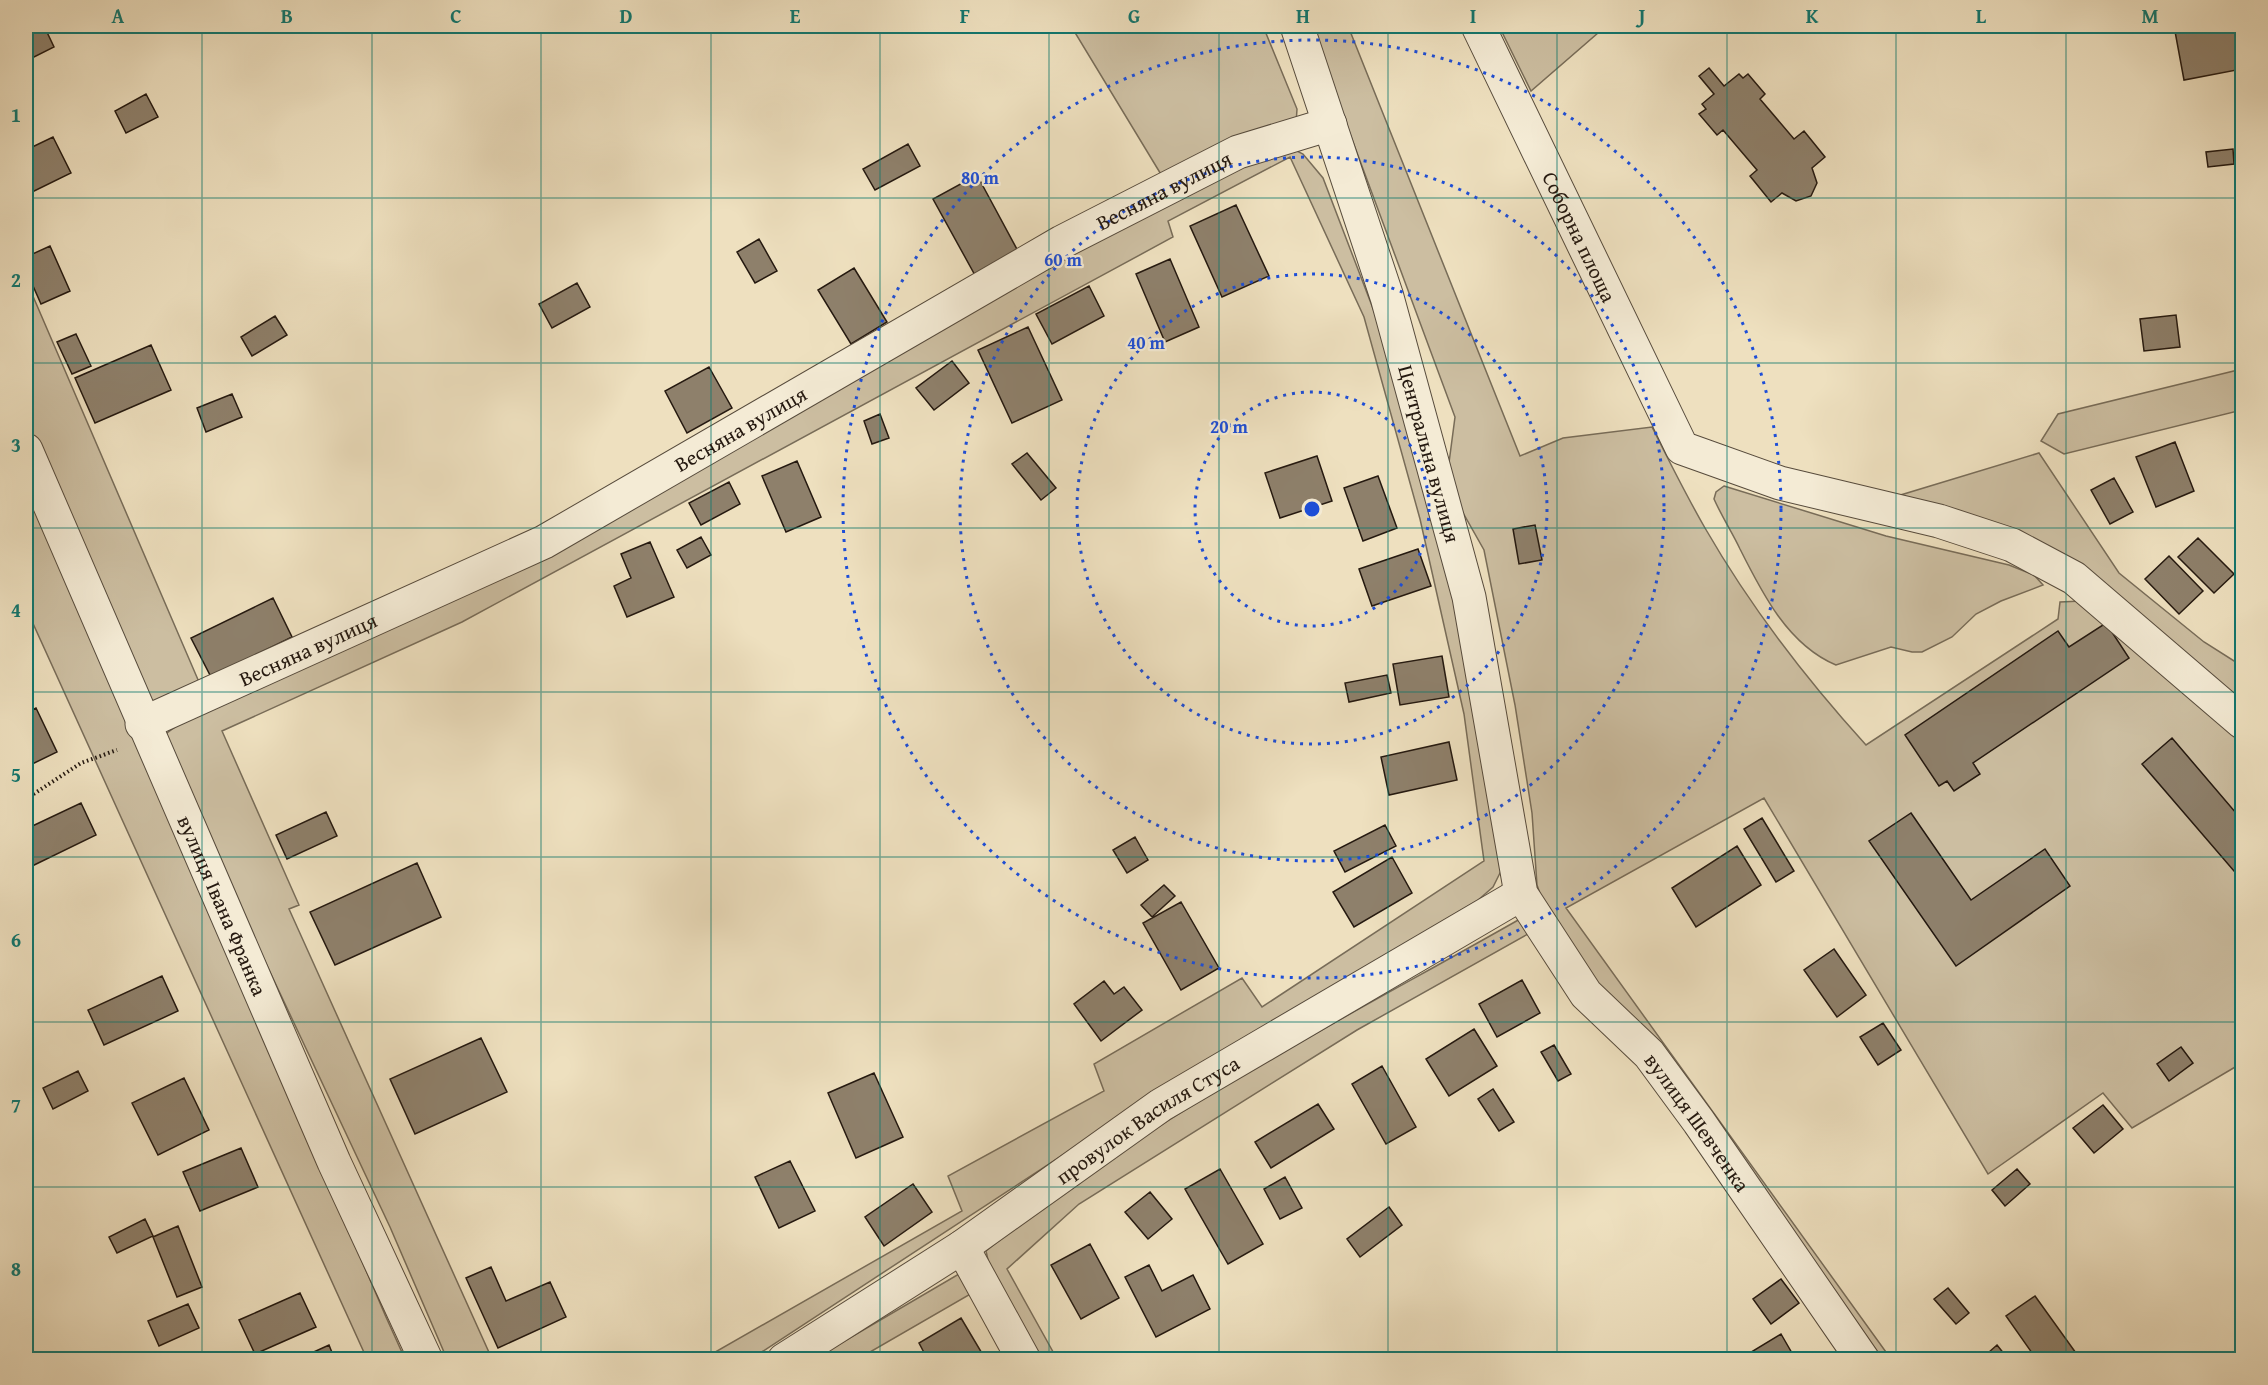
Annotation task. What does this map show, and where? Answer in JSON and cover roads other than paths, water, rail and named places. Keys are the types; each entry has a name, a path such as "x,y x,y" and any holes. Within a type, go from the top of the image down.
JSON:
{"street":[{"name":"Центральна вулиця","path":"1297,26 1387,297 1469,597 1521,894"},
{"name":"Соборна площа","path":"1478,26 1682,448 1780,483 1939,521 2012,545 2074,578 2242,722"},
{"name":"Весняна вулиця","path":"145,731 544,542 1062,242 1238,152 1330,124"},
{"name":"вулиця Івана Франка","path":"26,450 145,731 334,1162 426,1359"},
{"name":"провулок Василя Стуса","path":"784,1359 962,1247 1161,1105 1521,894"},
{"name":"вулиця Шевченка","path":"1521,894 1586,994 1649,1054 1699,1122 1863,1359"},
{"path":"962,1247 1024,1359"}]}
